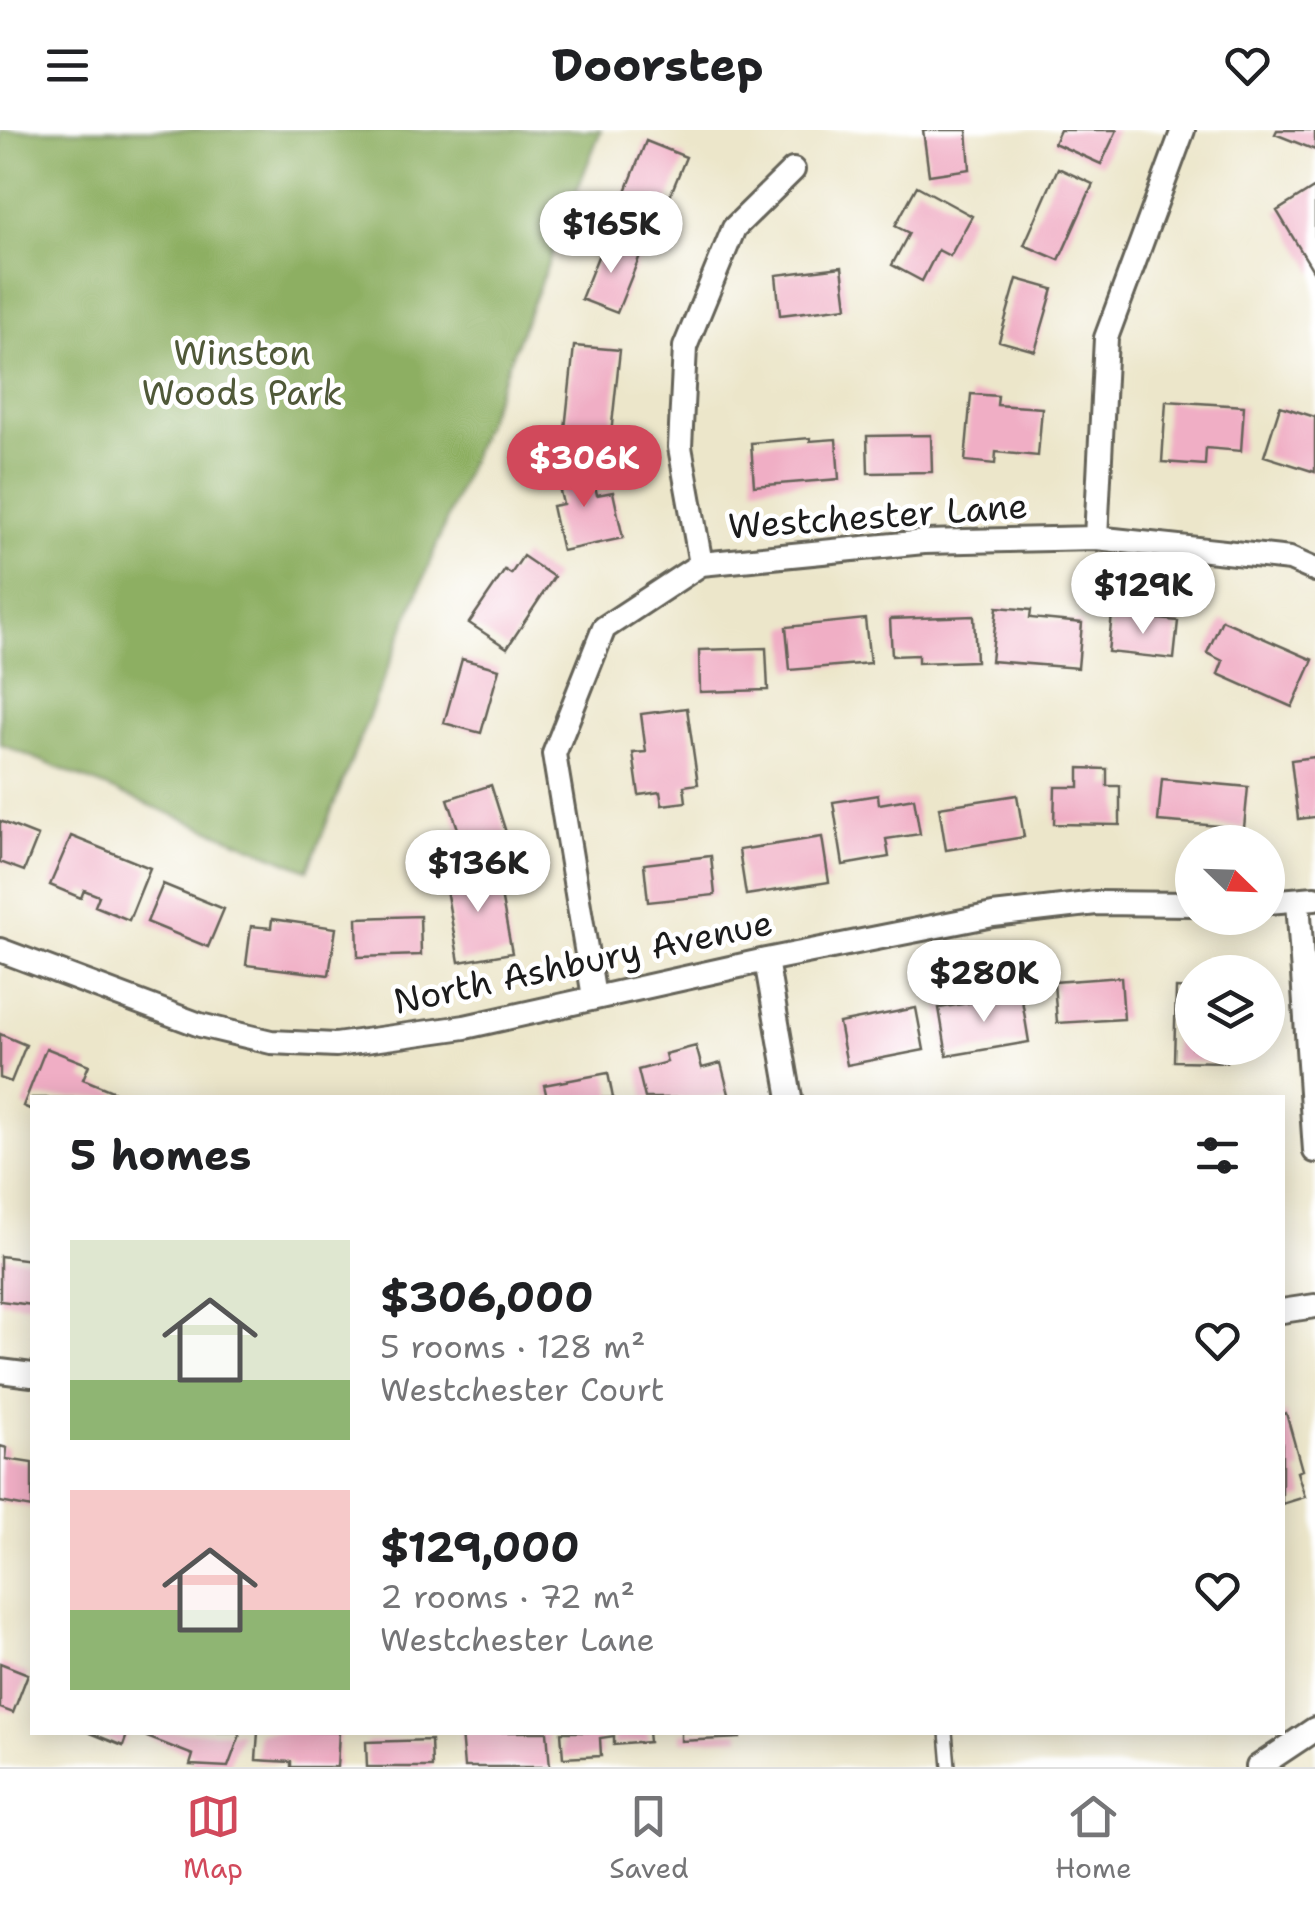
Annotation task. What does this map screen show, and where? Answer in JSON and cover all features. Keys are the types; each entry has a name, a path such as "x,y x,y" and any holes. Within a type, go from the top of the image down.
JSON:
{"street":[{"path":"1096,538 1106,338 1183,130"},
{"path":"701,564 680,447 685,347 734,228 794,170"},
{"name":"Westchester Lane","path":"594,997 554,754 604,628 701,564 924,542 1096,538 1290,559 1315,570"},
{"path":"1306,899 1315,1151"},
{"name":"North Ashbury Avenue","path":"0,950 200,1024 271,1042 336,1045 464,1028 960,921 1096,903 1175,904"},
{"path":"766,960 789,1095"},
{"path":"1285,1311 1315,1306"},
{"path":"0,1371 30,1375"},
{"path":"1258,1767 1315,1729"}],"lane":[{"path":"946,1735 949,1767"}],"green space":[{"name":"Winston Woods Park","path":"0,130 601,130 308,870 0,744"}],"building":[{"path":"923,130 967,130 970,169 929,175"},
{"path":"1060,130 1117,130 1101,164 1054,143"},
{"path":"1277,130 1315,130 1315,150 1275,134"},
{"path":"646,141 686,157 656,230 617,214"},
{"path":"1058,168 1093,184 1059,260 1024,245"},
{"path":"917,186 972,216 950,256 938,250 922,281 892,265 909,233 895,226"},
{"path":"1315,187 1315,274 1277,211"},
{"path":"605,239 641,253 617,313 581,299"},
{"path":"842,267 847,307 780,315 776,275"},
{"path":"1017,279 1053,289 1035,351 999,341"},
{"path":"574,346 620,350 611,434 565,429"},
{"path":"971,394 998,396 997,405 1042,408 1038,456 996,452 995,464 965,461"},
{"path":"1166,401 1244,406 1241,451 1206,448 1205,465 1162,462"},
{"path":"1280,406 1315,417 1315,472 1264,456"},
{"path":"931,435 932,472 868,473 867,436"},
{"path":"836,439 839,479 754,486 751,443"},
{"path":"590,462 597,495 613,492 623,538 562,551 552,506 563,504 555,470"},
{"path":"523,556 554,577 507,648 469,623 505,570 511,574"},
{"path":"997,607 1031,610 1030,618 1082,623 1078,668 991,661"},
{"path":"1112,614 1178,621 1174,659 1108,652"},
{"path":"974,616 976,661 918,663 918,655 892,656 890,619"},
{"path":"865,619 870,663 790,670 786,627"},
{"path":"1222,620 1313,660 1292,707 1218,674 1223,661 1207,653"},
{"path":"766,648 768,690 700,692 699,650"},
{"path":"462,659 499,669 481,733 444,723"},
{"path":"687,708 698,784 684,786 686,802 662,805 660,792 639,795 633,753 646,752 641,714"},
{"path":"1315,757 1315,817 1298,819 1291,760"},
{"path":"1079,768 1107,769 1107,786 1120,786 1120,825 1054,824 1055,787 1079,787"},
{"path":"1162,779 1248,787 1244,825 1158,821"},
{"path":"491,785 509,842 467,856 448,799"},
{"path":"878,795 879,804 914,798 920,834 886,839 889,857 843,865 833,802"},
{"path":"1017,795 1024,837 946,850 939,807"},
{"path":"0,821 38,836 24,871 0,862"},
{"path":"71,836 150,868 129,920 95,906 99,896 84,890 81,898 50,885"},
{"path":"822,837 829,882 746,895 739,850"},
{"path":"711,856 715,895 648,902 644,864"},
{"path":"496,868 512,953 459,962 444,878"},
{"path":"163,884 224,909 208,947 147,922"},
{"path":"420,916 421,955 358,957 357,918"},
{"path":"272,919 336,928 329,975 246,965 251,926 271,928"},
{"path":"1121,977 1124,1019 1057,1023 1054,982"},
{"path":"1021,994 1029,1042 947,1056 939,1008"},
{"path":"916,1008 924,1050 847,1065 839,1023"},
{"path":"0,1034 26,1045 11,1082 0,1078"},
{"path":"696,1046 702,1068 721,1063 729,1094 644,1095 638,1070 667,1062 665,1054"},
{"path":"46,1048 89,1065 83,1079 117,1093 30,1095 30,1109 23,1106"},
{"path":"608,1073 612,1095 546,1095 544,1085"},
{"path":"0,1256 30,1260 30,1305 0,1301"},
{"path":"1285,1413 1302,1470 1297,1472 1305,1497 1285,1503"},
{"path":"0,1446 7,1448 6,1459 30,1463 30,1508 0,1502"},
{"path":"0,1663 28,1674 13,1713 0,1708"},
{"path":"96,1735 127,1735 123,1746"},
{"path":"240,1735 228,1767 190,1765 193,1755 147,1737"},
{"path":"258,1735 339,1735 337,1767 291,1767 291,1762 256,1760"},
{"path":"461,1735 547,1735 550,1767 464,1767"},
{"path":"561,1735 648,1735 649,1742 614,1745 614,1736 600,1738 601,1756 563,1758"},
{"path":"681,1735 740,1735 740,1738 681,1741"},
{"path":"431,1740 432,1767 367,1767 366,1742"}]}
